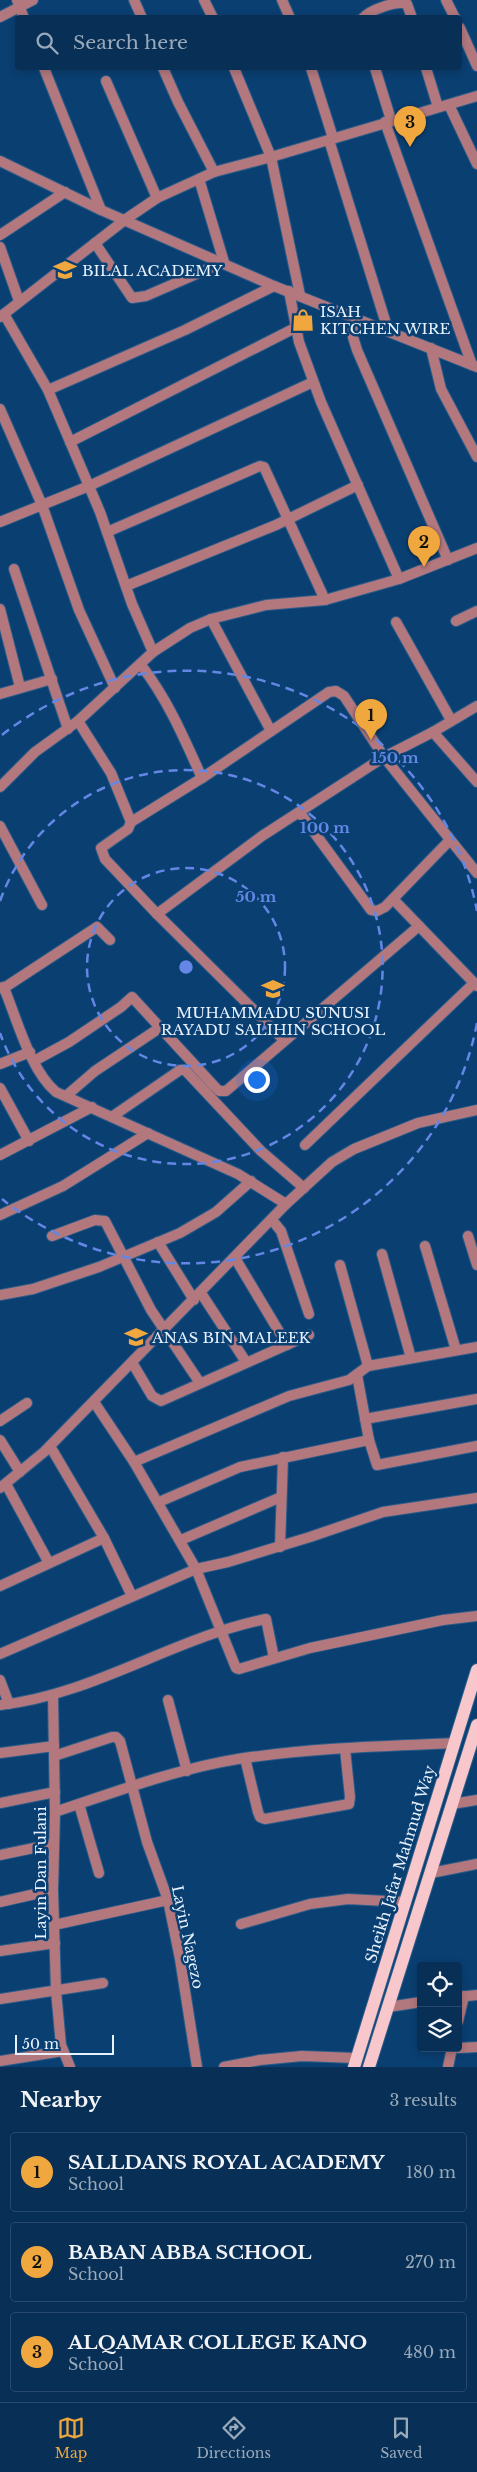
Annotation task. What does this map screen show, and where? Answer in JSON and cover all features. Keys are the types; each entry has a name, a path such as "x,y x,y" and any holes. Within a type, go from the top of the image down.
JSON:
{"main road":[{"name":"Sheikh Jafar Mahmud Way","path":"355,2063 477,1670"},
{"name":"Sheikh Jafar Mahmud Way","path":"369,2067 476,1729"}],"street":[{"path":"0,17 19,4 33,0"},
{"path":"134,0 141,15"},
{"path":"204,0 212,15"},
{"path":"282,0 289,15"},
{"path":"446,0 454,15"},
{"path":"366,15 399,2 407,4 411,15"},
{"path":"462,32 477,66"},
{"path":"45,70 101,210"},
{"path":"164,70 214,172"},
{"path":"235,70 271,157 300,295"},
{"path":"311,70 388,330"},
{"path":"375,70 388,121 475,366"},
{"path":"427,70 438,108"},
{"path":"106,82 157,198"},
{"path":"153,652 132,604 89,486 48,390 2,316 126,219 157,198 214,172 477,96"},
{"path":"449,105 477,164"},
{"path":"1,159 101,210 224,262 274,286 475,366"},
{"path":"199,180 224,262"},
{"path":"0,235 65,192"},
{"path":"95,243 132,298 146,296 224,262"},
{"path":"0,247 19,301"},
{"path":"48,390 184,330 274,286"},
{"path":"289,291 295,328 313,382 399,579"},
{"path":"352,316 357,350 448,560"},
{"path":"70,442 295,328"},
{"path":"431,348 441,389 477,457"},
{"path":"0,522 89,486 313,382"},
{"path":"0,409 42,505 79,610 115,688"},
{"path":"107,532 260,466 267,471 325,600"},
{"path":"126,586 288,519 358,485"},
{"path":"0,787 35,752 78,721 153,652 190,628 211,619 266,605 325,600 399,579 477,548"},
{"path":"14,569 68,728"},
{"path":"0,609 3,630 20,687"},
{"path":"456,621 477,611"},
{"path":"211,619 271,731"},
{"path":"396,622 451,720"},
{"path":"141,665 159,688 172,712 202,778"},
{"path":"0,694 20,687 52,680"},
{"path":"284,1040 110,865 101,848 128,828 131,822 202,778 328,692 336,692 344,696 384,757 477,873"},
{"path":"157,914 262,836 384,757 433,732 477,706"},
{"path":"78,721 111,773 131,822"},
{"path":"433,732 477,782"},
{"path":"300,813 371,910 377,911 385,907 449,840"},
{"path":"0,826 42,905"},
{"path":"305,1145 476,985 393,899"},
{"path":"0,1064 32,1056 87,1030 126,1004 130,997 134,998 219,1091 226,1091 419,926"},
{"path":"110,940 97,927 2,988 32,1056 52,1088 251,1181 286,1204"},
{"path":"66,1096 95,1071 161,1027"},
{"path":"113,1116 180,1070 185,1070 262,1151 304,1188"},
{"path":"0,1088 29,1141"},
{"path":"0,1156 92,1107"},
{"path":"49,1563 3,1486 50,1446 286,1204 332,1162 345,1153 418,1123 477,1110"},
{"path":"0,1215 63,1186 148,1133"},
{"path":"0,1295 33,1289 123,1257 158,1242 197,1224 216,1212 251,1181"},
{"path":"52,1236 100,1220 105,1221 151,1310 200,1383"},
{"path":"272,1220 281,1230 309,1314"},
{"path":"468,1236 477,1265"},
{"path":"158,1242 246,1362"},
{"path":"425,1246 456,1350"},
{"path":"382,1254 411,1358"},
{"path":"235,1258 287,1345"},
{"path":"340,1265 368,1366"},
{"path":"132,1364 156,1400 161,1400 309,1335"},
{"path":"134,1462 280,1399 349,1380 368,1366 477,1347"},
{"path":"357,1375 369,1440 377,1465 477,1446"},
{"path":"366,1419 477,1399"},
{"path":"94,1402 134,1462 196,1568 220,1633 236,1668 310,1648 443,1620 477,1616"},
{"path":"0,1421 27,1403"},
{"path":"0,1440 20,1472"},
{"path":"158,1502 228,1471 283,1457 369,1440"},
{"path":"50,1446 104,1538 132,1596"},
{"path":"280,1546 283,1457"},
{"path":"181,1540 281,1497"},
{"path":"0,1654 196,1568 228,1562 383,1512 477,1498"},
{"path":"0,1585 104,1538"},
{"path":"0,1680 5,1705 53,1695 220,1633 266,1619 274,1658"},
{"name":"Layin Dan Fulani","path":"53,1695 55,1792 53,1890 56,1991 63,2051 70,2067"},
{"path":"168,1700 187,1771"},
{"name":"Layin Nagezo","path":"54,1751 116,1737 120,1741 147,1842 168,1900 180,1959 197,2067"},
{"path":"55,1812 187,1771 244,1758 345,1749 454,1743"},
{"path":"244,1758 258,1812 260,1817 265,1819 343,1807 349,1804 350,1797 345,1749"},
{"path":"0,1753 54,1751"},
{"path":"0,1803 55,1792"},
{"path":"452,1804 477,1800"},
{"path":"79,1804 99,1873"},
{"path":"0,1855 53,1844"},
{"path":"431,1873 477,1864"},
{"path":"0,1902 53,1890"},
{"path":"241,1924 310,1904 348,1898 406,1902"},
{"path":"54,1925 168,1900"},
{"path":"0,1951 55,1943"},
{"path":"0,1998 56,1991 103,1982"},
{"path":"462,1997 477,1994"},
{"path":"388,2007 417,2003"},
{"path":"462,2048 477,2047"},
{"path":"0,2061 63,2051"},
{"path":"448,2067 453,2052"},
{"path":"224,2067 260,2060 302,2056 355,2063"}],"place":[{"name":"ALQAMAR COLLEGE KANO","path":"410,147"},
{"name":"BILAL ACADEMY","path":"65,270"},
{"name":"ISAH KITCHEN WIRE","path":"303,320"},
{"name":"BABAN ABBA SCHOOL","path":"424,567"},
{"name":"SALLDANS ROYAL ACADEMY","path":"371,740"},
{"name":"MUHAMMADU SUNUSI RAYADU SALIHIN SCHOOL","path":"273,989"},
{"name":"ANAS BIN MALEEK","path":"136,1337"}]}
